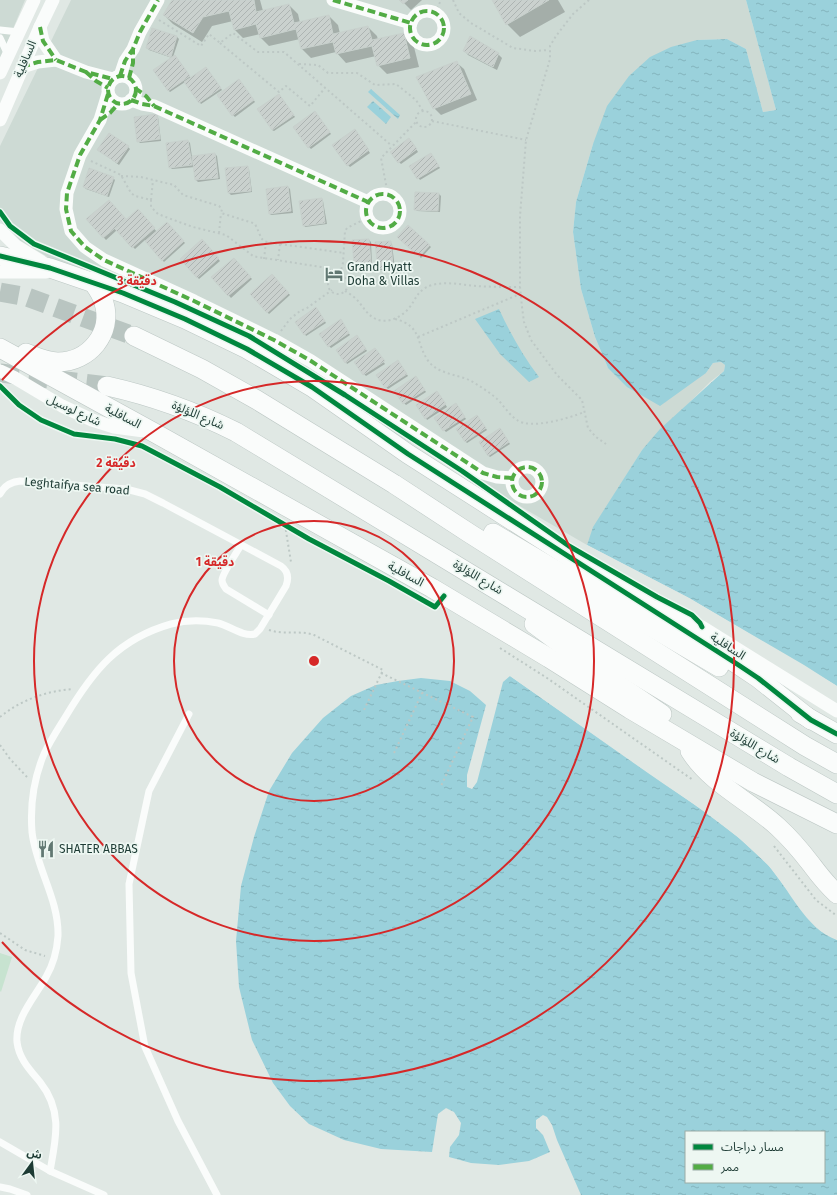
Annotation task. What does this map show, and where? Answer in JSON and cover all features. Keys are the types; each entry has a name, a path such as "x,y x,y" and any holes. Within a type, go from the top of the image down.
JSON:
{"main road":[{"name":"السافلية","path":"0,256 56,270 123,292 185,319 278,366 341,407 408,454 758,678 811,720"},
{"path":"0,343 45,360 57,362 70,361 82,357 92,350 100,340 105,328 106,316 104,303 99,291 92,282"},
{"path":"134,336 202,369 257,400 394,484 792,738 837,764"},
{"name":"السافلية","path":"0,348 432,588 550,658 685,743 753,782 832,821"},
{"name":"شارع اللؤلؤة","path":"107,386 147,396 186,409 236,432 837,794"},
{"path":"394,484 419,492 443,504 696,654 837,734"},
{"path":"430,549 628,692 695,735 791,792 832,821"},
{"path":"685,743 707,771 758,810 786,835 811,863 831,889"}],"street":[{"name":"السافلية","path":"0,73 34,0"},
{"name":"السافلية","path":"0,120 22,67 53,0"},
{"path":"158,0 140,32 133,49 133,63 120,88 80,155 67,193 66,209 71,231 85,247 104,260 194,301 274,340 311,362 478,470 490,476 512,478"},
{"path":"333,0 410,23"},
{"path":"425,11 435,13 442,21 443,26 441,37 433,44 422,44 413,38 410,23 420,12 425,11"},
{"path":"40,27 43,41 56,60"},
{"path":"22,67 38,62 56,60 86,72 96,81 146,96 154,106 368,202"},
{"path":"377,196 388,196 397,202 400,213 395,223 391,226 380,228 370,223 367,218 366,207 368,202 377,196"},
{"name":"السافلية","path":"0,230 16,246 56,270"},
{"path":"0,272 56,270"},
{"name":"شارع لوسيل","path":"0,371 15,378 62,406 92,420 114,427 153,432"},
{"path":"630,596 667,609 702,627 837,711"}],"lane":[{"path":"0,30 20,32"},
{"path":"0,38 8,54"},
{"name":"Leghtaifya sea road","path":"0,494 4,487 20,481 116,488 136,491 154,498 281,566 286,571"},
{"path":"241,545 223,575 223,584 226,589 268,615"},
{"path":"50,1171 57,1134 55,1112 47,1092 22,1059 17,1042 19,1024 47,976 54,959 58,937 56,914 47,884 38,862 32,831 35,785 44,754 84,687 102,665 113,655 136,639 160,628 185,622 219,623 252,635 258,632 262,626 287,582 288,579 286,571"},
{"path":"189,714 149,791 130,884 130,973 145,1047 178,1121 217,1195"},
{"path":"0,1142 50,1171 104,1195"},
{"path":"0,1187 27,1195"}],"path":[{"path":"435,13 441,0"},
{"path":"453,0 459,13 471,23 513,48 535,51 549,50"},
{"path":"589,0 573,14 550,46 550,59 526,140 520,216 520,287 524,322 531,340 557,375 582,400 588,428 596,437 606,444"},
{"path":"150,14 201,46 209,34 279,92 286,86 310,106 325,88"},
{"path":"220,43 233,33 258,52 284,52 392,146"},
{"path":"298,64 318,65 328,73 357,73 375,86 396,84 416,100 423,111"},
{"path":"423,111 428,112 432,116 432,121 429,126 424,128 419,126 415,117 418,113 423,111"},
{"path":"432,121 526,140"},
{"path":"388,196 381,158 416,122"},
{"path":"80,155 121,176 153,180 174,185 183,195 189,198 219,206 222,209 219,233"},
{"path":"121,176 131,193 135,196 151,200"},
{"path":"153,180 151,207 158,214 193,227 226,235 253,256 328,268 335,274 343,275 348,281 345,291 338,293 329,287 329,280 335,274"},
{"path":"221,213 255,224 260,236 266,242 344,253"},
{"path":"340,274 343,263 345,231 347,228 367,218"},
{"path":"264,258 266,242"},
{"path":"278,260 280,244"},
{"path":"345,291 355,298 374,319 383,321 395,319 408,310 417,294 423,289 436,284 457,283 476,286 520,287"},
{"path":"274,340 290,320 300,311 307,308 332,290"},
{"path":"418,337 521,294"},
{"path":"395,319 404,322 413,328 424,353 435,367 477,384 496,398 518,421 531,424 541,423 584,412"},
{"path":"278,521 291,528"},
{"path":"285,525 291,563 286,571"},
{"path":"262,626 271,631 314,635 383,670 363,712"},
{"path":"494,644 547,678 666,763 697,783"},
{"path":"381,674 473,717 441,786"},
{"path":"0,717 14,707 54,690 84,687"},
{"path":"394,753 422,693"},
{"path":"0,745 10,759 35,785"},
{"path":"770,841 816,900 837,916"},
{"path":"0,933 25,950 54,959"}],"shaded area":[{"path":"0,0 25,0 0,60"},
{"name":"Grand Hyatt Doha & Villas","path":"71,0 746,0 776,110 763,112 746,49 727,39 697,40 593,144 576,202 573,232 581,289 595,337 608,368 706,373 713,363 721,362 725,365 724,371 710,382 642,450 594,527 587,545 342,403 51,259 19,240 0,220 0,146"}],"green space":[{"path":"0,953 12,957 1,992 0,991"}],"water":[{"path":"746,0 837,0 837,686 689,598 587,545 593,527 642,450 660,429 724,371 725,365 721,362 713,363 706,373 660,406 627,387 608,368 595,337 581,289 573,232 576,202 593,144 607,106 629,76 650,57 671,47 697,40 727,39 746,49 763,112 776,110"},
{"path":"371,89 400,115 398,119 368,92"},
{"path":"373,101 391,117 386,124 367,107"},
{"path":"499,309 517,344 539,377 529,382 500,354 475,319"},
{"path":"510,676 695,805 741,840 776,874 807,918 826,935 837,940 837,1195 581,1195 552,1125 547,1117 543,1115 536,1120 536,1128 543,1135 550,1152 529,1161 499,1165 471,1163 449,1157 450,1147 459,1135 461,1123 454,1112 446,1108 438,1114 432,1152 381,1149 344,1140 309,1124 290,1106 273,1083 252,1040 239,987 236,941 241,886 254,837 269,791 292,753 323,718 351,696 376,685 421,678 450,681 470,691 486,705 467,775 467,787 472,789 477,782 503,682"}],"pier":[{"path":"587,545 689,598 804,665 837,686 837,688 688,600 586,547"},
{"path":"511,674 706,810 740,837 770,865 810,918 822,930 837,938 837,940 821,931 809,919 769,866 739,838 705,812 510,676"}],"building":[{"path":"172,0 254,0 256,12 289,4 294,23 329,15 333,34 368,26 372,40 404,33 410,58 377,66 372,46 336,54 333,42 301,49 296,29 260,38 256,24 234,30 229,11 203,17 193,33 163,15"},
{"path":"399,0 408,0 403,4"},
{"path":"492,0 549,0 506,25"},
{"path":"152,28 177,36 171,57 146,48"},
{"path":"470,36 499,53 493,67 463,51"},
{"path":"175,55 190,76 168,91 153,70"},
{"path":"457,61 471,94 433,109 416,77"},
{"path":"206,67 221,88 199,103 184,82"},
{"path":"239,79 254,100 232,116 217,95"},
{"path":"279,94 294,115 272,130 257,109"},
{"path":"315,111 330,132 308,148 293,127"},
{"path":"157,114 160,139 137,142 134,117"},
{"path":"355,129 369,150 347,166 332,145"},
{"path":"109,133 129,146 117,163 97,150"},
{"path":"409,138 417,149 398,163 390,152"},
{"path":"188,140 192,165 169,168 166,143"},
{"path":"215,153 218,178 195,180 192,156"},
{"path":"431,153 439,166 417,179 409,166"},
{"path":"248,166 251,191 228,193 225,168"},
{"path":"89,168 114,177 107,196 83,187"},
{"path":"288,186 291,211 269,214 266,189"},
{"path":"415,192 439,193 438,211 414,210"},
{"path":"322,198 325,223 303,226 299,201"},
{"path":"109,200 126,219 103,238 86,219"},
{"path":"138,209 155,228 132,248 115,229"},
{"path":"167,222 184,241 162,261 145,241"},
{"path":"408,225 430,245 419,257 397,237"},
{"path":"202,239 219,258 197,278 180,259"},
{"path":"369,239 371,263 354,264 352,240"},
{"path":"391,241 393,267 378,269 375,242"},
{"path":"234,258 251,277 228,296 211,277"},
{"path":"272,274 289,293 267,313 250,294"},
{"path":"316,307 325,321 304,335 295,322"},
{"path":"341,319 349,333 328,347 319,334"},
{"path":"357,335 366,349 345,363 336,350"},
{"path":"375,348 385,361 363,375 354,362"},
{"path":"398,360 407,374 385,388 376,375"},
{"path":"416,376 425,390 403,404 394,391"},
{"path":"437,391 446,404 425,419 416,405"},
{"path":"456,403 465,417 443,431 434,418"},
{"path":"477,415 486,428 465,442 456,429"},
{"path":"500,428 509,442 488,456 479,442"}],"tunnel":[{"path":"0,292 27,297 134,336"},
{"path":"0,373 107,386"}],"marked path":[{"path":"120,76 125,61 133,49 140,32 158,0"},
{"path":"333,0 411,23"},
{"path":"427,11 439,16 444,28 439,40 427,45 415,40 410,28 415,16 427,11"},
{"path":"40,27 43,41 56,60"},
{"path":"129,78 133,63 133,49"},
{"path":"22,67 38,62 56,60 86,72 113,79"},
{"path":"86,72 96,81 108,88"},
{"path":"122,76 132,80 136,90 132,100 122,104 112,100 108,90 112,80 122,76"},
{"path":"135,88 146,96 154,106"},
{"path":"108,94 100,120 80,155 67,193 66,209 71,231 85,247 104,260 194,301 274,340 311,361 483,473 497,477 512,478"},
{"path":"131,100 154,106 368,202"},
{"path":"100,120 110,113 119,103"},
{"path":"383,194 395,199 400,211 395,223 383,228 371,223 366,211 371,199 383,194"},
{"path":"527,467 538,471 542,482 538,493 527,497 516,493 512,482 516,471 527,467"}],"cycle path":[{"path":"0,212 10,226 34,244 175,302 249,336 345,395 462,471 569,546 657,597 692,615 702,627"},
{"path":"0,256 50,268 123,293 185,319 247,349 312,387 408,454 737,664 758,678 811,720 837,734"},
{"path":"0,386 19,405 41,420 74,434 115,439 142,446 220,487 309,539 435,607 444,596"}],"place":[{"name":"Grand Hyatt Doha & Villas","path":"334,274"},
{"name":"SHATER ABBAS","path":"46,849"}]}
